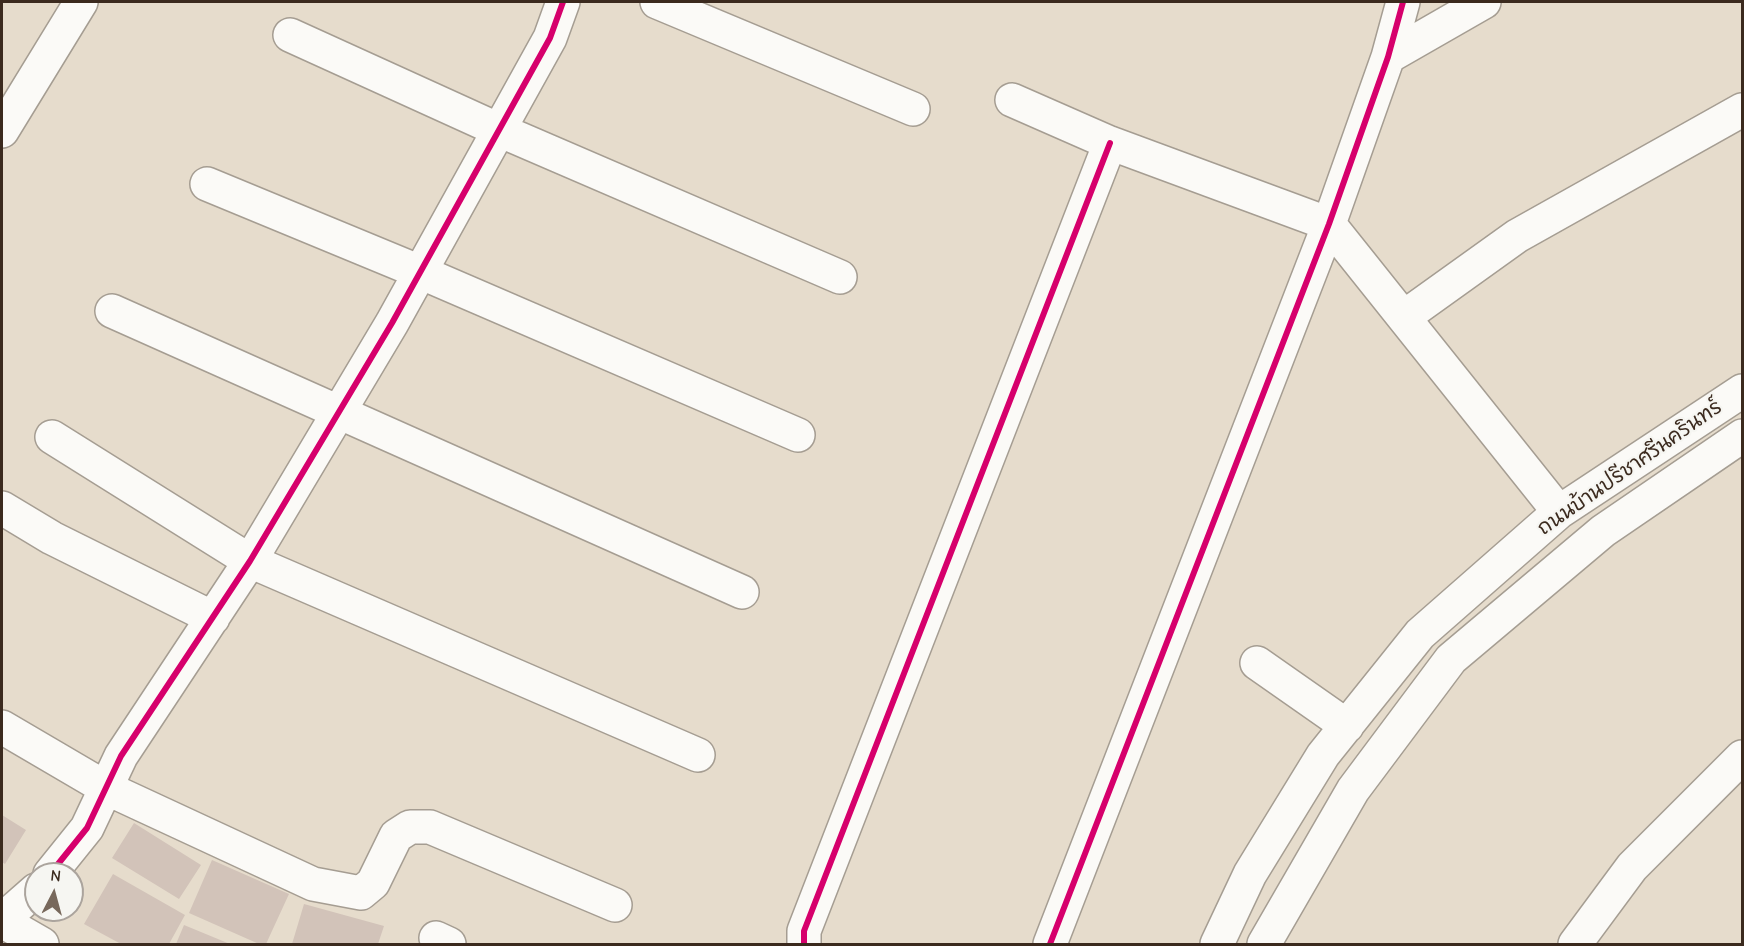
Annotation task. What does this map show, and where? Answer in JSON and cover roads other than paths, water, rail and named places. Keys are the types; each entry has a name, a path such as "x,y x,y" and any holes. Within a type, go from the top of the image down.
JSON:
{"street":[{"path":"2,131 81,2"},
{"path":"60,862 87,828 121,756 250,561 338,413 420,272 550,38 563,2"},
{"path":"657,2 913,109"},
{"path":"1050,945 1329,224 1388,57 1403,2"},
{"path":"1388,57 1484,2"},
{"path":"290,35 499,130 840,277"},
{"path":"1012,100 1110,143 1329,224 1559,512"},
{"path":"1404,317 1517,236 1743,110"},
{"path":"804,945 804,931 1110,143"},
{"path":"207,184 420,272 798,435"},
{"path":"112,311 742,592"},
{"name":"ถนนบ้านปรีชาศรีนครินทร์","path":"1217,945 1250,874 1323,755 1420,634 1559,512 1743,391"},
{"name":"ถนนบ้านปรีชาศรีนครินทร์","path":"1264,945 1353,790 1451,659 1603,531 1743,436"},
{"path":"52,437 250,561 698,755"},
{"path":"2,508 52,538 213,618"},
{"path":"1257,663 1347,726"},
{"path":"2,727 106,788 313,884 361,893 373,883 396,836 410,827 430,827 615,905"},
{"path":"1575,945 1632,867 1743,757"},
{"path":"24,901 2,920 42,945"}]}
